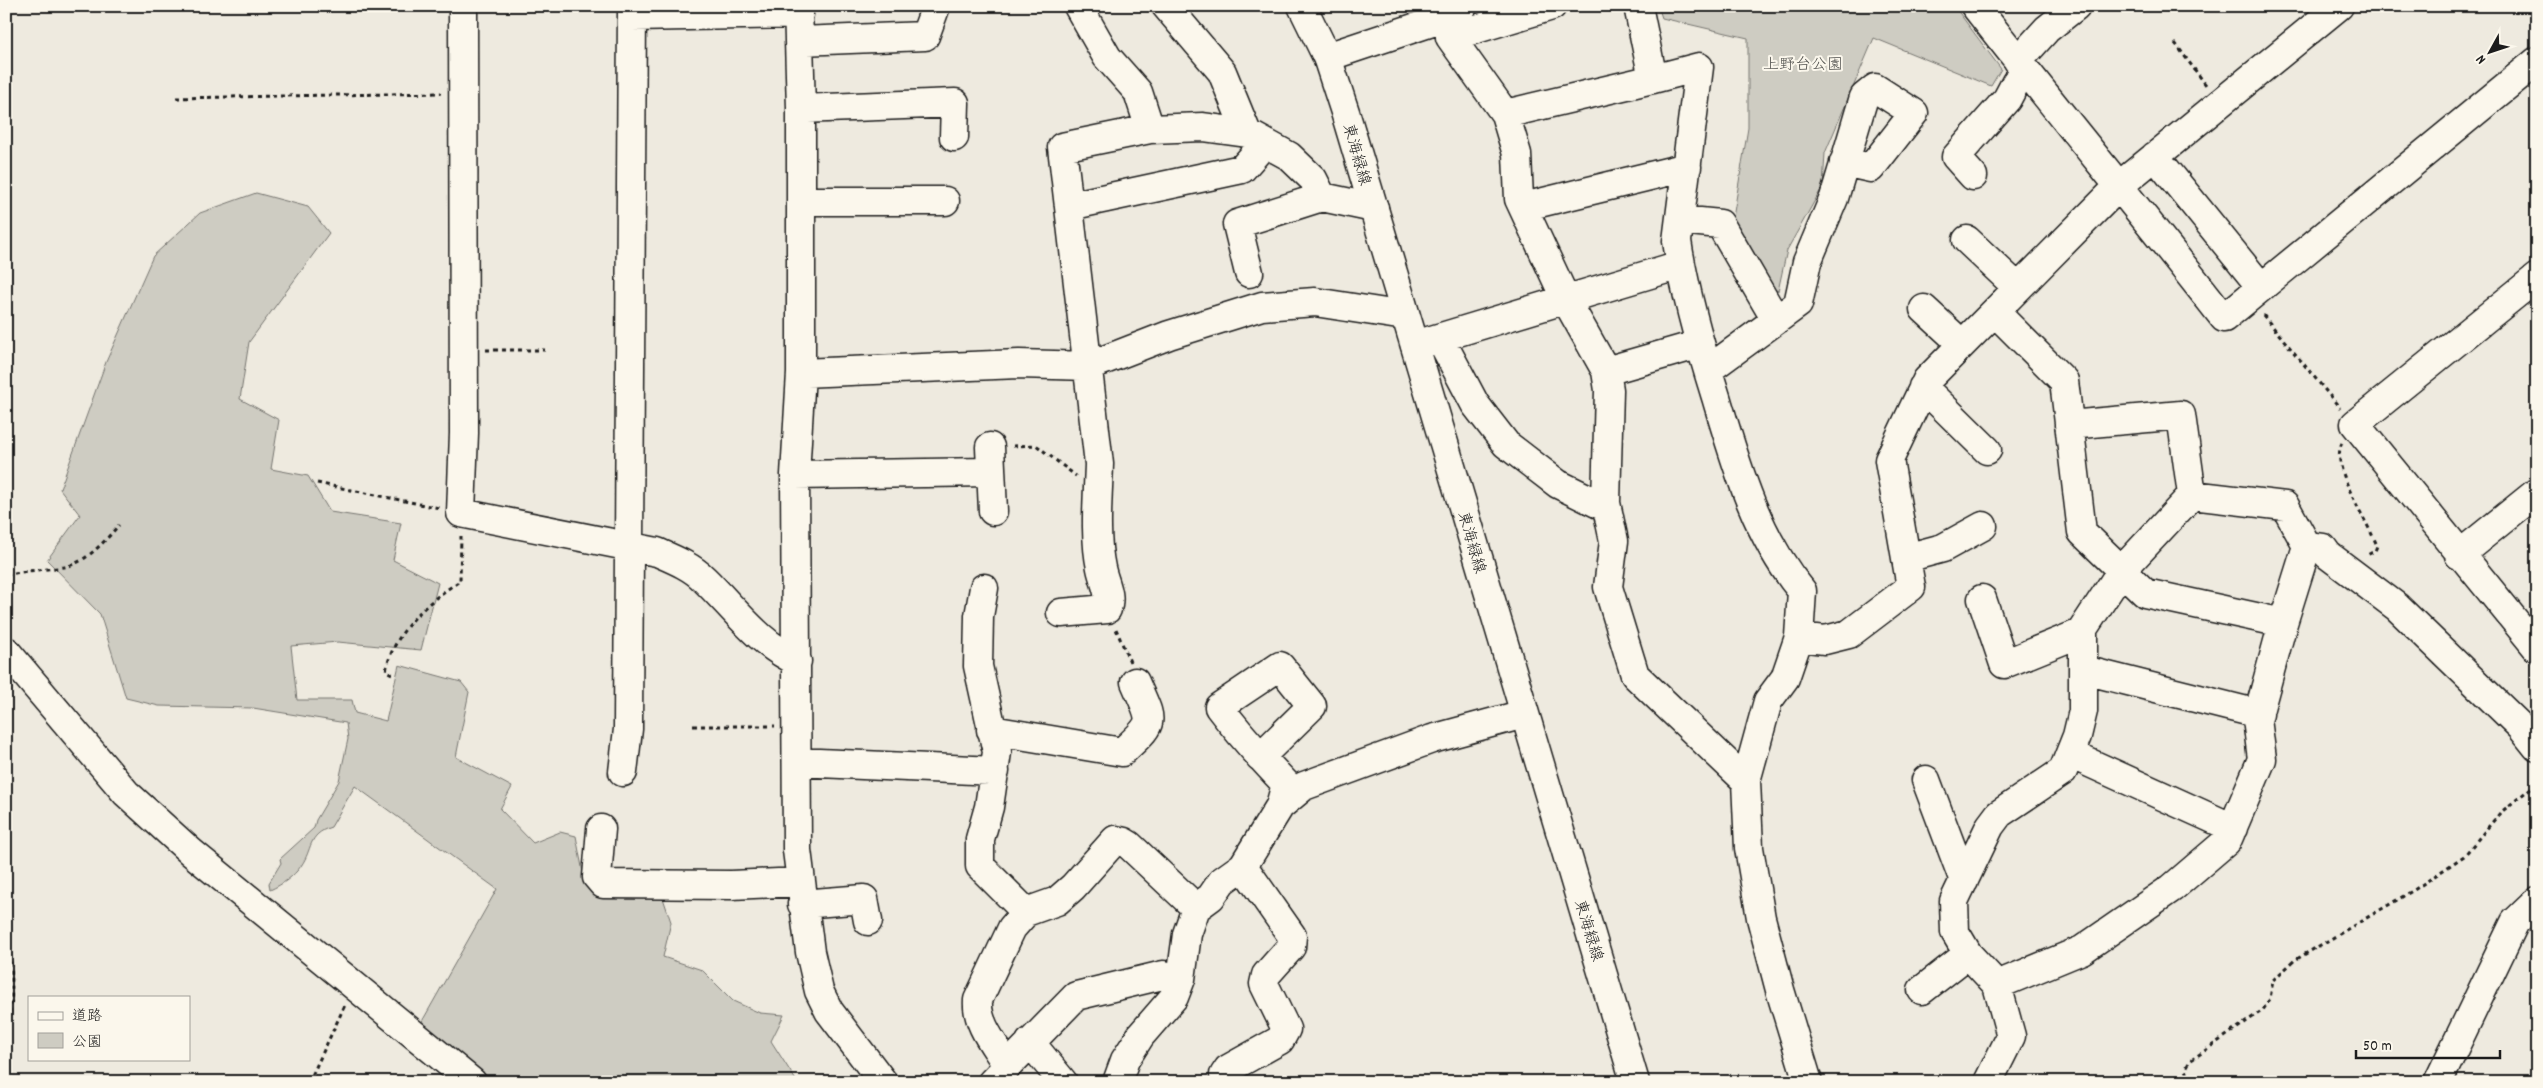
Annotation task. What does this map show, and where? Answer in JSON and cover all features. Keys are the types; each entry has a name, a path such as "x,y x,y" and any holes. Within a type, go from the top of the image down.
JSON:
{"street":[{"path":"463,6 464,350 461,513 657,552 681,562 703,578 774,648 797,661"},
{"path":"800,41 925,36 936,6"},
{"path":"1078,6 1107,57 1138,92 1150,129"},
{"path":"1166,6 1222,72 1256,138"},
{"name":"東海緑線","path":"1302,6 1324,50 1374,208 1405,316 1427,342 1524,714 1635,1082"},
{"path":"1324,50 1413,12 1422,6"},
{"path":"1324,50 1447,17 1463,6"},
{"path":"1552,6 1450,37 1506,114 1517,154 1519,198 1566,300 1606,371 1609,390 1607,508 1614,542 1608,587 1635,675 1746,781"},
{"path":"1638,6 1653,79"},
{"path":"1975,6 2022,67 2120,185 2224,318 2537,61"},
{"path":"1973,176 1956,157 2007,99 2022,67 2048,29 2076,6"},
{"path":"1799,637 1826,640 1849,634 1910,587 1889,460 1927,380 2120,185 2338,6"},
{"path":"623,772 628,729 627,546 632,12 799,10 801,372 795,475 797,850 810,952 819,992 830,1011 884,1082"},
{"path":"1506,114 1699,68 1677,241 1680,264 1700,344 1741,481 1783,568 1802,591 1799,637 1784,678 1768,701 1746,781 1749,848 1761,918 1780,990 1808,1082"},
{"path":"801,109 956,103 954,137"},
{"path":"1061,614 1107,609 1111,599 1101,567 1098,494 1099,464 1062,147 1150,129 1202,127 1256,138 1289,156 1313,180 1322,197"},
{"path":"1069,206 1242,169 1256,138"},
{"path":"2155,156 2255,292"},
{"path":"1708,370 1798,304 1807,262 1834,198 1844,162"},
{"path":"1523,207 1687,167"},
{"path":"1249,273 1237,224 1322,197 1374,208"},
{"path":"801,201 945,201"},
{"path":"1680,220 1720,224 1776,320"},
{"path":"1967,240 2018,288"},
{"path":"1607,508 1558,484 1506,444 1427,342 1680,264"},
{"path":"2537,276 2355,425 2458,554 2537,648"},
{"path":"801,372 1019,364 1088,366 1169,335 1262,306 1315,302 1405,316"},
{"path":"1924,309 1962,344"},
{"path":"1995,312 2064,381 2082,532 2145,593 2283,623"},
{"path":"1606,371 1700,344"},
{"path":"1923,388 1987,450"},
{"path":"2069,425 2181,415 2192,495"},
{"path":"795,475 990,460 993,511"},
{"path":"2458,554 2537,492"},
{"path":"1997,986 2082,950 2172,888 2227,840 2262,759 2258,714 2307,546 2285,506 2192,495"},
{"path":"1988,1082 2011,1036 1997,986 1968,954 1955,932 1954,901 1990,826 1999,814 2063,770 2077,736 2083,711 2083,632 2091,615 2122,570 2192,495"},
{"path":"1906,558 1943,548 1983,526"},
{"path":"2307,546 2323,548 2328,555 2397,607 2521,727 2537,747"},
{"path":"984,588 979,616 978,666 997,752 995,771 980,838 980,866 1026,912"},
{"path":"1982,599 2004,664 2083,632"},
{"path":"6,650 126,793 191,852 472,1082"},
{"path":"2084,670 2258,714"},
{"path":"991,730 1122,752 1146,730 1150,716 1134,682"},
{"path":"1280,806 1304,786 1432,739 1524,714"},
{"path":"2070,754 2233,828"},
{"path":"1117,1082 1125,1060 1136,1043 1174,997 1180,979 1186,934 1196,908 1211,897 1222,881 1244,866 1280,806 1286,784 1260,757"},
{"path":"797,762 995,771"},
{"path":"1926,780 1964,881"},
{"path":"601,829 597,877 603,884 731,885 864,899 868,921"},
{"path":"1180,979 1163,975 1076,996 999,1074 977,1012 978,1000 1012,928 1026,912 1057,900 1073,887 1115,840 1129,845 1196,908"},
{"path":"1226,1082 1224,1075 1228,1069 1280,1040 1286,1030 1264,984 1266,975 1291,947 1292,936 1244,866"},
{"path":"2438,1082 2515,922 2537,901"},
{"path":"1922,990 1968,954"},
{"path":"1030,1042 1062,1082"}],"path":[{"path":"2175,43 2219,103"},
{"path":"176,98 464,93"},
{"path":"2255,292 2355,425 2340,447 2340,457 2343,472 2377,546 2376,551 2369,555 2363,555"},
{"path":"464,350 545,350"},
{"path":"990,460 1036,445 1098,494"},
{"path":"317,483 461,513 460,581 427,605 410,624 388,662 386,671 392,674"},
{"path":"6,575 24,570 66,567 102,545 119,525"},
{"path":"1107,609 1135,673 1134,682"},
{"path":"693,726 797,725"},
{"path":"2190,1082 2186,1068 2190,1060 2264,1010 2270,999 2273,980 2295,960 2414,890 2464,856 2500,813 2537,784"},
{"path":"6,922 12,962 12,991 6,1036"},
{"path":"309,1082 346,1002 357,987"}],"green space":[{"name":"上野台公園","path":"1658,6 1954,6 2001,69 1991,86 1874,38 1825,153 1823,186 1787,250 1778,291 1770,287 1732,224 1748,128 1748,38 1662,18"},
{"path":"256,193 308,207 329,233 249,342 240,399 279,420 271,469 308,476 330,512 401,523 393,560 438,583 421,650 338,642 291,646 297,700 352,700 355,713 386,721 399,665 461,682 469,692 456,757 512,787 500,809 533,843 560,832 576,836 585,883 605,898 662,895 671,922 663,957 702,970 733,1001 760,1013 784,1015 771,1041 797,1082 489,1082 420,1025 497,889 355,786 331,827 323,830 314,838 305,860 298,870 287,880 270,890 269,883 281,863 280,859 314,828 316,820 339,781 348,739 346,723 253,708 159,706 126,698 100,614 47,560 80,515 60,489 106,362 153,256 200,213"}]}
